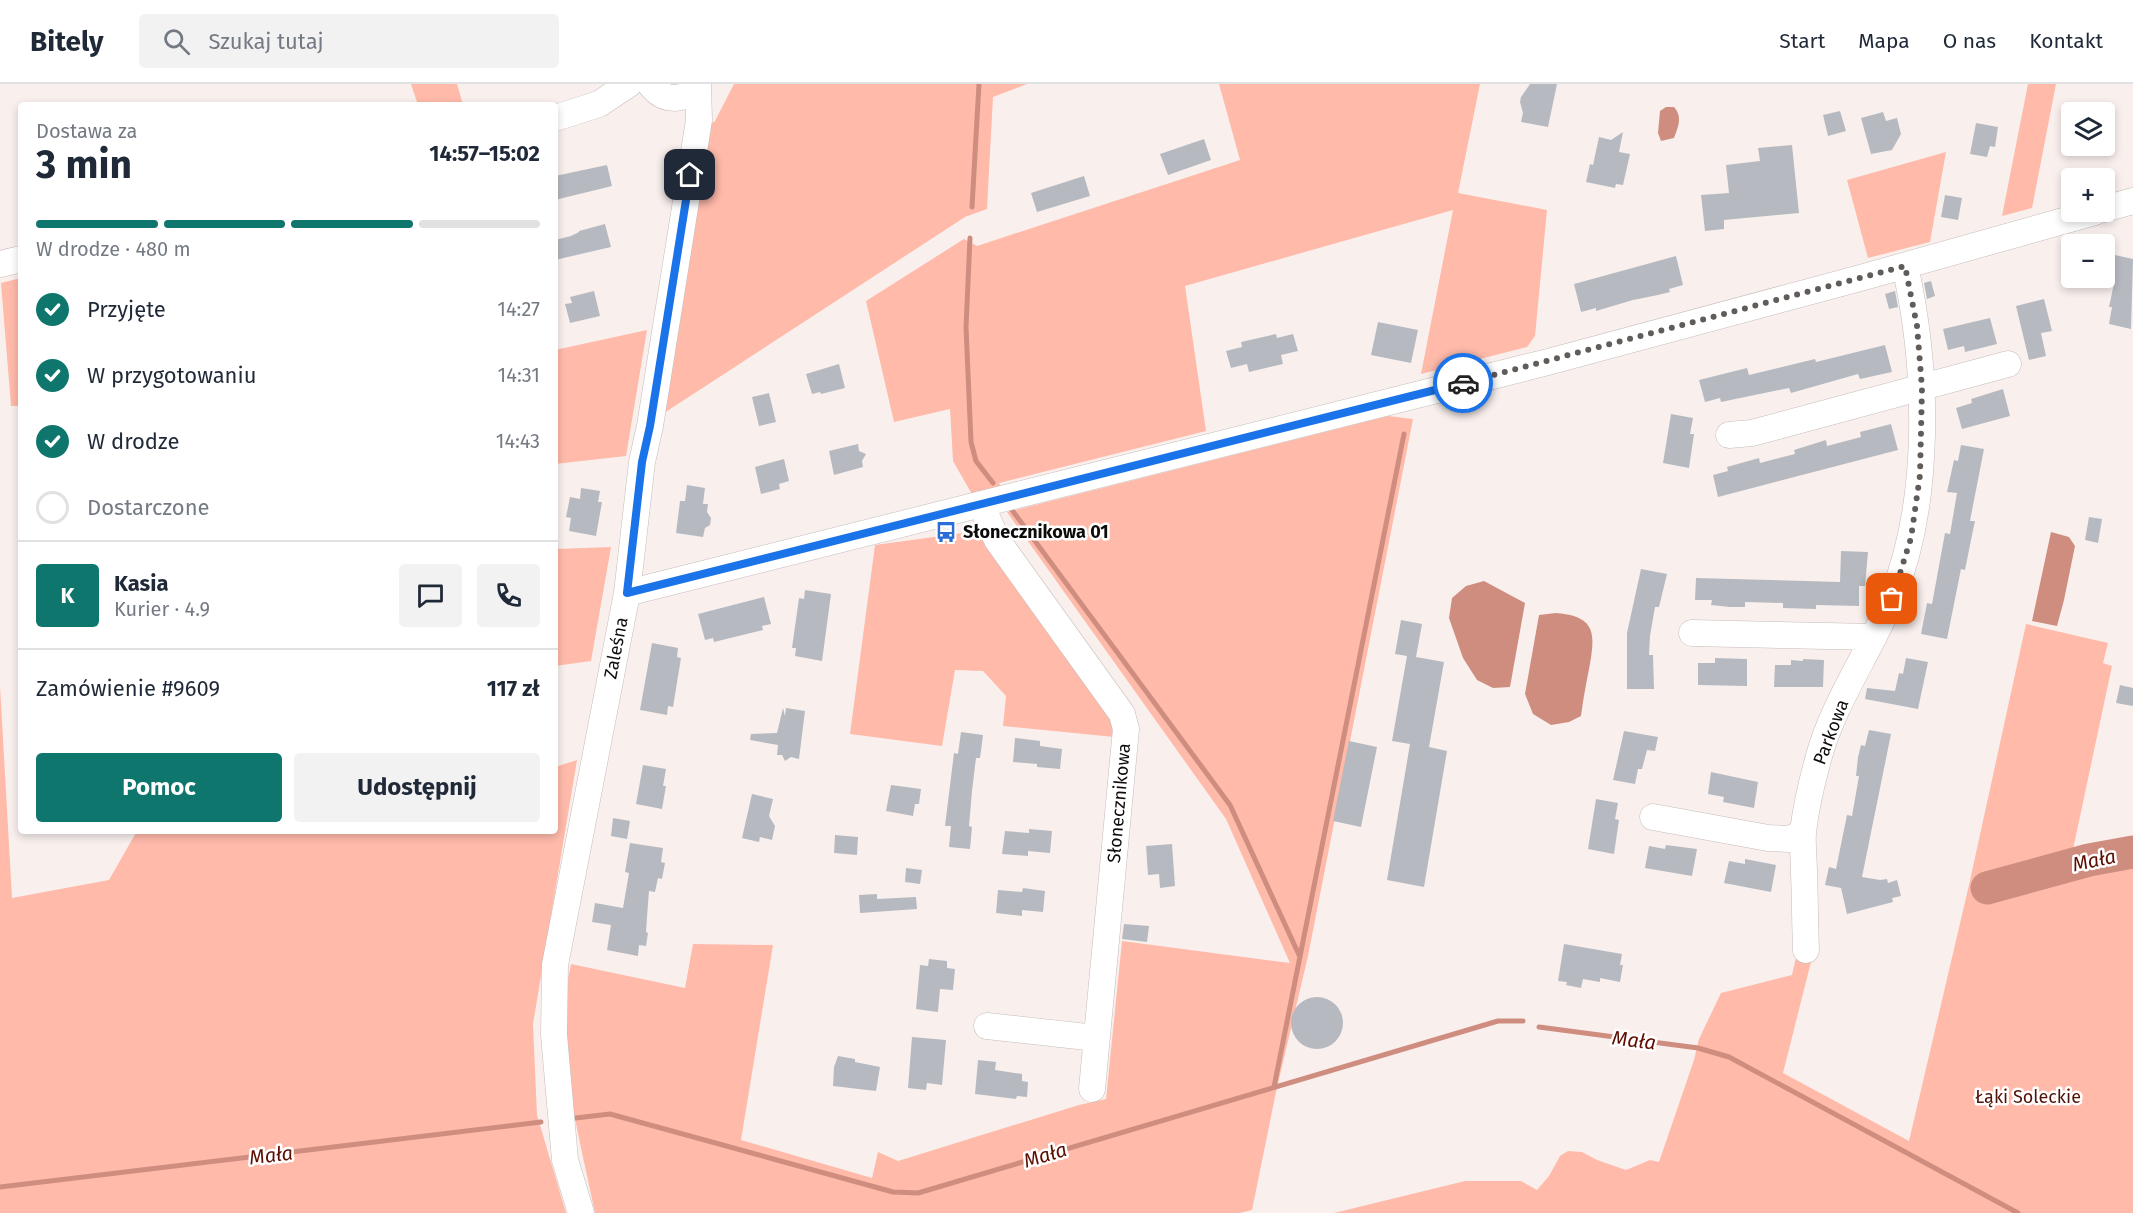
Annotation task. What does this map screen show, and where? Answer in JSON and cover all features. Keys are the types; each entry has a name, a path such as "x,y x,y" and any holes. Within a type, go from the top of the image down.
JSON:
{"street":[{"path":"608,99 629,84"},
{"path":"558,116 608,99 676,89"},
{"name":"Zaleśna","path":"581,1213 565,1160 554,1035 555,965 627,593 642,462 650,426 699,120 676,89"},
{"path":"2115,206 2133,201"},
{"path":"627,593 1548,362 2061,222"},
{"path":"0,264 18,260"},
{"name":"Parkowa","path":"1806,950 1803,833 1810,792 1826,734 1892,599 1911,538 1920,475 1922,388 1917,326 1905,266"},
{"path":"1729,435 1752,433 2008,364"},
{"name":"Słonecznikowa","path":"981,504 997,540 1122,714 1126,729 1092,1089"},
{"path":"1692,633 1874,637"},
{"path":"1653,817 1768,838 1789,839 1803,833"},
{"path":"987,1026 1096,1038"}],"green space":[{"path":"411,84 457,84 462,102 417,102"},
{"path":"734,84 1027,84 993,97 987,209 965,217 661,415 703,129 715,121"},
{"path":"1219,84 1480,84 1458,193 1547,210 1535,336 1527,347 1421,374 1453,210 1185,286 1206,431 999,483 1003,490 973,496 953,461 950,409 894,422 866,301 964,239 977,246 1240,160"},
{"path":"2028,84 2056,84 2032,208 2002,216"},
{"path":"1946,152 1930,242 1868,258 1847,180"},
{"path":"18,279 18,406 11,406 1,283"},
{"path":"647,330 626,456 558,464 558,349"},
{"path":"1388,416 1413,419 1308,956 1276,1092 1252,1210 1240,1213 595,1213 575,1117 564,1044 562,1012 571,964 685,988 693,944 773,945 741,1140 872,1178 878,1152 898,1161 1079,1105 1106,1099 1122,941 1290,963 1226,819 1007,512"},
{"path":"978,531 1103,700 1112,720 1114,737 1003,726 1006,696 983,671 955,670 942,746 850,734 875,545"},
{"path":"611,547 591,661 558,666 558,549"},
{"name":"Łąki Soleckie","path":"2026,624 2108,643 2103,663 2112,666 2072,854 2133,844 2133,1213 1334,1213 1465,1181 1521,1181 1537,1190 1549,1176 1560,1156 1568,1151 1582,1152 1626,1170 1650,1160 1659,1162 1699,1039 1721,993 1792,975 1797,953 1815,946 1783,1073 1909,1141 1969,885"},
{"path":"0,686 12,898 109,880 135,834 558,834 558,766 577,760 533,1024 537,1115 566,1213 0,1213"}],"shaded area":[{"path":"1666,107 1674,107 1679,122 1674,138 1661,141 1658,133 1660,111"},
{"path":"2051,532 2069,537 2075,546 2057,626 2032,621"},
{"path":"1484,581 1525,603 1510,687 1493,688 1477,680 1463,658 1449,618 1452,598 1466,586"},
{"path":"1556,613 1580,618 1586,623 1592,638 1592,647 1581,716 1569,722 1551,725 1533,714 1525,694 1539,615"}],"building":[{"path":"1530,84 1557,84 1548,127 1521,122 1523,113 1521,97"},
{"path":"1840,111 1846,131 1828,136 1823,115"},
{"path":"1883,112 1886,121 1897,118 1901,134 1892,150 1871,154 1861,118"},
{"path":"1976,123 1998,127 1995,147 1990,146 1987,157 1970,154"},
{"path":"1623,132 1619,152 1630,154 1623,185 1616,184 1615,188 1586,182 1590,164 1593,165 1599,137 1611,140"},
{"path":"1204,139 1211,160 1168,175 1160,154"},
{"path":"1792,145 1799,213 1724,220 1724,229 1705,231 1701,195 1729,193 1726,165 1760,161 1758,148"},
{"path":"607,165 612,186 558,199 558,175"},
{"path":"1084,176 1090,196 1037,212 1031,193"},
{"path":"1945,195 1962,198 1958,220 1941,217"},
{"path":"605,224 611,247 558,259 558,239"},
{"path":"2115,255 2133,259 2131,329 2109,324 2112,307 2109,307 2113,288 2115,288"},
{"path":"1676,256 1683,285 1669,289 1670,292 1596,311 1596,308 1581,312 1574,284"},
{"path":"1931,281 1935,296 1927,299 1924,283"},
{"path":"594,291 600,316 570,323 565,304 572,303 570,297"},
{"path":"1895,291 1898,307 1889,309 1885,294"},
{"path":"2044,299 2052,331 2041,333 2046,356 2029,360 2016,306"},
{"path":"1990,318 1997,344 1965,352 1964,346 1948,350 1943,329"},
{"path":"1378,322 1418,330 1411,363 1371,355"},
{"path":"1276,334 1277,338 1293,334 1298,351 1281,355 1283,364 1249,372 1247,364 1231,368 1226,351 1242,347 1241,342"},
{"path":"1885,345 1892,372 1860,379 1858,374 1791,393 1789,388 1721,402 1720,398 1705,402 1699,380 1747,368 1749,375"},
{"path":"839,364 845,388 812,394 806,374"},
{"path":"2003,389 2010,416 1962,429 1956,408 1972,403 1971,399"},
{"path":"769,393 776,422 759,426 752,397"},
{"path":"1671,414 1693,418 1690,434 1694,434 1689,468 1663,463"},
{"path":"1891,424 1898,450 1718,497 1713,475 1728,471 1727,467 1759,458 1760,463 1795,454 1794,450 1826,440 1827,446 1861,437 1860,432"},
{"path":"858,444 859,451 866,454 862,461 863,467 834,475 829,451"},
{"path":"1961,445 1984,449 1970,521 1975,521 1965,570 1961,569 1947,639 1921,634 1927,603 1932,604 1945,533 1950,534 1957,493 1947,492 1954,460 1958,461"},
{"path":"784,459 789,481 779,484 780,489 761,494 755,467"},
{"path":"687,485 705,488 703,504 708,504 707,512 711,518 703,537 676,533 680,501 685,501"},
{"path":"581,488 600,491 598,502 602,502 596,536 569,531 571,518 566,517 570,497 580,499"},
{"path":"2089,517 2102,519 2098,543 2085,540"},
{"path":"1841,551 1868,552 1865,586 1859,586 1859,606 1816,605 1816,609 1783,608 1783,603 1745,602 1745,607 1730,607 1711,605 1712,600 1695,600 1696,578 1840,582"},
{"path":"1641,569 1667,574 1659,607 1655,607 1650,636 1649,655 1653,655 1654,689 1627,689 1627,633"},
{"path":"805,590 831,594 822,661 795,656 796,648 792,648 799,598 804,599"},
{"path":"764,597 771,624 762,626 763,630 714,642 713,638 705,640 698,614"},
{"path":"1401,620 1422,624 1416,657 1444,662 1429,747 1447,751 1424,887 1387,880 1410,744 1392,741 1407,656 1395,654"},
{"path":"652,643 678,648 677,657 681,658 673,707 668,706 667,715 640,710"},
{"path":"1715,658 1747,659 1747,686 1698,685 1698,663 1715,663"},
{"path":"1906,658 1928,662 1918,709 1865,699 1867,688 1895,691 1899,673 1903,674"},
{"path":"1803,659 1824,660 1823,687 1774,687 1775,665 1791,665 1791,660 1803,661"},
{"path":"2120,685 2133,688 2133,706 2116,703"},
{"path":"783,708 785,716 786,708 805,711 799,759 791,757 785,761 782,755 777,755 778,745 750,740 751,734 777,733"},
{"path":"1869,730 1891,734 1862,877 1887,879 1888,883 1897,880 1901,896 1892,898 1893,902 1847,914 1841,888 1825,885 1829,867 1836,869 1847,815 1852,816 1859,776 1856,776 1858,757 1861,745 1865,746"},
{"path":"1624,731 1658,737 1655,751 1647,750 1642,769 1638,769 1635,784 1613,780"},
{"path":"961,732 983,735 980,758 976,758 972,791 970,849 949,847 951,826 945,826 954,753 958,754"},
{"path":"1015,738 1040,741 1040,746 1062,749 1060,769 1013,762"},
{"path":"1349,741 1377,747 1361,827 1333,821"},
{"path":"643,765 666,769 662,809 636,804"},
{"path":"1711,772 1758,782 1754,808 1723,802 1724,797 1708,794"},
{"path":"891,785 921,789 919,804 915,804 913,816 886,811"},
{"path":"752,794 773,799 769,816 775,826 772,840 760,837 759,842 742,838"},
{"path":"1596,799 1618,803 1615,819 1619,820 1614,854 1588,849"},
{"path":"613,818 630,821 627,839 611,836"},
{"path":"1029,829 1052,831 1050,853 1028,851 1028,856 1002,854 1005,831 1029,833"},
{"path":"835,835 858,837 857,855 834,853"},
{"path":"630,843 663,848 661,862 665,863 662,879 658,878 655,892 649,891 646,946 639,945 638,956 607,950 611,925 592,922 595,903 623,908 629,873 625,872"},
{"path":"1172,844 1175,886 1160,888 1159,874 1148,875 1146,846"},
{"path":"1666,845 1697,849 1692,876 1645,868 1649,846 1665,849"},
{"path":"1745,859 1776,865 1771,892 1724,883 1729,861 1745,864"},
{"path":"906,868 922,870 920,884 905,882"},
{"path":"1023,888 1045,891 1043,912 1022,910 1022,916 996,913 998,890 1022,892"},
{"path":"877,894 877,899 916,897 917,909 860,913 859,895"},
{"path":"1124,924 1149,926 1147,942 1122,939"},
{"path":"1564,944 1622,954 1620,982 1600,978 1600,982 1583,979 1581,988 1558,981"},
{"path":"929,959 947,961 947,968 955,969 953,990 940,989 938,1012 916,1009 920,965 928,966"},
{"path":"1317,997 1327,999 1335,1005 1341,1013 1343,1023 1341,1033 1335,1041 1327,1047 1317,1049 1307,1047 1299,1041 1293,1033 1291,1023 1293,1013 1299,1005 1307,999"},
{"path":"912,1037 946,1040 942,1085 927,1083 926,1090 908,1088"},
{"path":"838,1056 880,1067 876,1091 833,1086 834,1067"},
{"path":"978,1060 996,1062 995,1070 1022,1074 1022,1081 1028,1082 1027,1097 1017,1096 1016,1099 975,1094"}],"waterway":[{"path":"972,207 979,84"},
{"path":"970,238 966,327 971,442 976,461 993,483"},
{"path":"1274,1087 1404,434"},
{"path":"1012,510 1230,805 1300,957"},
{"name":"Mała","path":"1987,888 2089,860 2133,852"},
{"name":"Mała","path":"567,1119 610,1114 893,1192 918,1193 1498,1021 1523,1021"},
{"path":"1539,1027 1698,1048 1729,1057 2018,1213"},
{"name":"Mała","path":"0,1187 541,1122"}],"way so far":[{"path":"1463,383 1905,266 1917,326 1922,388 1920,475 1911,538 1892,599"}],"place":[{"name":"Słonecznikowa 01","path":"946,532"}],"route":[{"path":"690,175 650,426 642,462 627,593 1463,383"}]}
